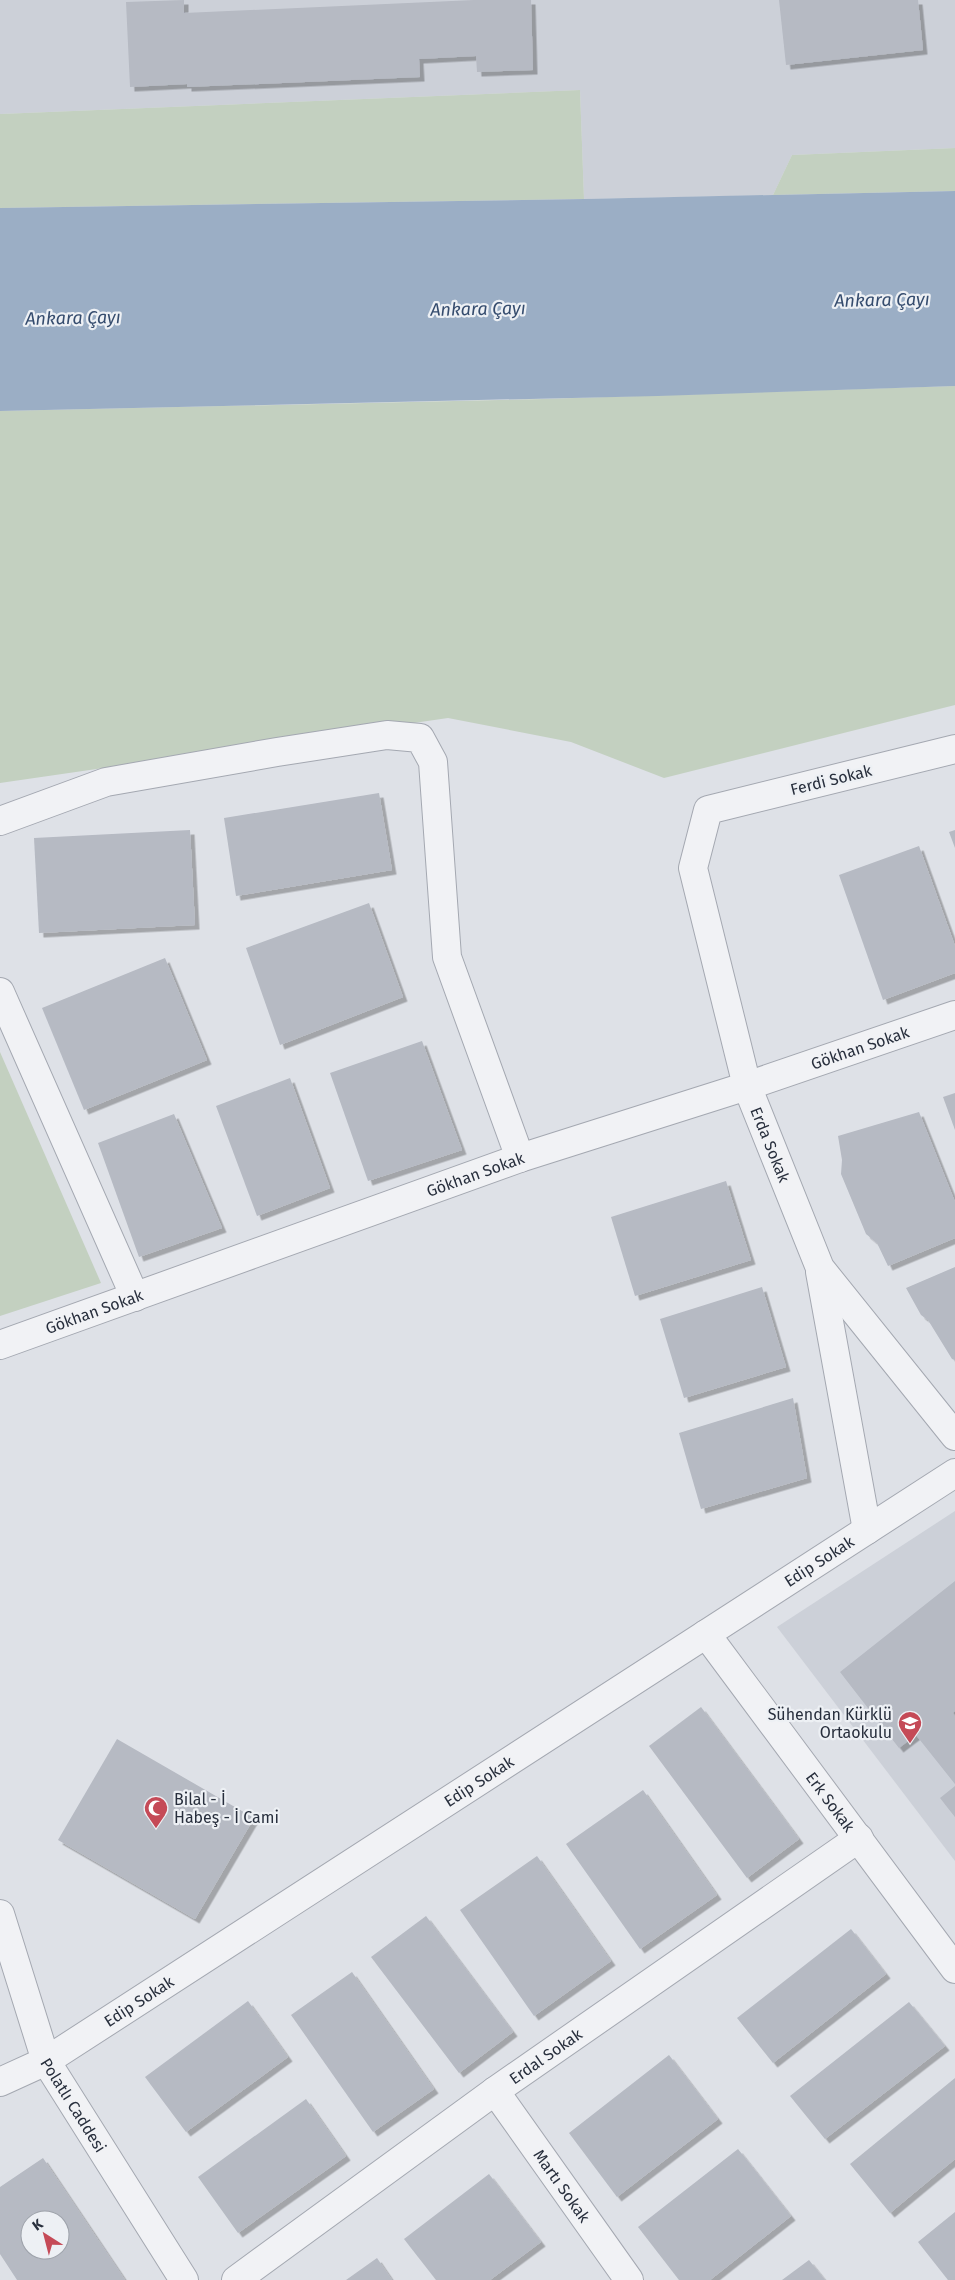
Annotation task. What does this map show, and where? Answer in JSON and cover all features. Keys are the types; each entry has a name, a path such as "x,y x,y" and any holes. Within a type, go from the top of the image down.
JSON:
{"street":[{"path":"0,821 106,782 387,735 420,738 433,762 447,956 520,1158"},
{"name":"Ferdi Sokak","path":"708,810 955,749"},
{"name":"Erda Sokak","path":"708,810 693,868 747,1086 820,1268 955,1436"},
{"path":"0,992 135,1297"},
{"name":"Gökhan Sokak","path":"0,1345 520,1158 747,1086 955,1015"},
{"path":"820,1268 867,1530"},
{"name":"Edip Sokak","path":"0,2082 46,2060 955,1474"},
{"name":"Erk Sokak","path":"706,1634 955,1969"},
{"name":"Erdal Sokak","path":"236,2280 495,2091 858,1838"},
{"name":"Polatlı Caddesi","path":"0,1914 46,2060 184,2280"},
{"name":"Martı Sokak","path":"495,2091 628,2280"}],"shaded area":[{"path":"0,0 955,0 955,148 792,155 773,195 584,199 580,90 0,114"},
{"name":"Sühendan Kürklü Ortaokulu","path":"955,1511 955,1861 777,1627"}],"green space":[{"path":"580,90 584,199 0,208 0,114"},
{"path":"955,148 955,191 773,195 792,155"},
{"path":"955,386 955,705 664,778 571,742 448,718 0,783 0,411 543,399"},
{"path":"0,1052 101,1283 0,1316"}],"water":[{"name":"Ankara Çayı","path":"955,191 955,386 658,396 0,411 0,208"}],"building":[{"path":"184,0 184,13 474,0 531,0 533,70 477,72 476,56 419,59 420,77 187,87 187,84 130,87 126,2"},
{"path":"779,0 918,0 923,50 786,65"},
{"path":"379,793 392,870 236,896 224,818"},
{"path":"190,830 195,925 39,933 34,838"},
{"path":"955,830 955,848 949,832"},
{"path":"919,846 955,946 955,973 883,1000 839,875"},
{"path":"369,903 403,997 280,1045 246,948"},
{"path":"165,958 207,1060 84,1110 42,1008"},
{"path":"422,1041 462,1150 368,1181 330,1073"},
{"path":"290,1078 330,1188 257,1216 216,1106"},
{"path":"955,1093 955,1130 943,1097"},
{"path":"919,1112 955,1202 955,1238 888,1266 877,1243 866,1234 841,1174 842,1160 838,1136"},
{"path":"174,1114 222,1228 139,1257 98,1143"},
{"path":"726,1181 751,1260 635,1296 611,1217"},
{"path":"955,1267 955,1360 952,1359 928,1320 921,1315 906,1288"},
{"path":"762,1287 786,1367 684,1398 660,1319"},
{"path":"793,1398 807,1478 701,1509 679,1433"},
{"path":"955,1581 955,1711 953,1713 955,1716 955,1784 916,1735 899,1748 840,1672"},
{"path":"701,1707 799,1839 747,1878 649,1746"},
{"name":"Bilal - İ Habeş - İ Cami","path":"117,1739 254,1818 195,1919 58,1840"},
{"path":"955,1786 955,1817 940,1798"},
{"path":"643,1790 717,1895 640,1949 566,1844"},
{"path":"537,1856 611,1961 534,2016 460,1910"},
{"path":"426,1916 513,2032 459,2073 371,1957"},
{"path":"851,1929 886,1974 773,2063 737,2018"},
{"path":"352,1972 434,2089 373,2132 291,2015"},
{"path":"248,2001 288,2057 186,2132 145,2077"},
{"path":"909,2002 945,2046 825,2139 790,2096"},
{"path":"669,2055 718,2119 617,2197 569,2133"},
{"path":"955,2078 955,2159 890,2213 850,2164"},
{"path":"306,2099 346,2156 238,2233 198,2177"},
{"path":"738,2149 791,2216 710,2280 679,2280 638,2227"},
{"path":"43,2158 125,2280 17,2280 0,2254 0,2187"},
{"path":"489,2174 541,2242 490,2280 436,2280 404,2239"},
{"path":"955,2212 955,2280 948,2280 918,2242"},
{"path":"377,2258 392,2280 346,2280"},
{"path":"809,2260 825,2280 782,2280"}],"place":[{"name":"Sühendan Kürklü Ortaokulu","path":"910,1744"},
{"name":"Bilal - İ Habeş - İ Cami","path":"156,1829"}]}
